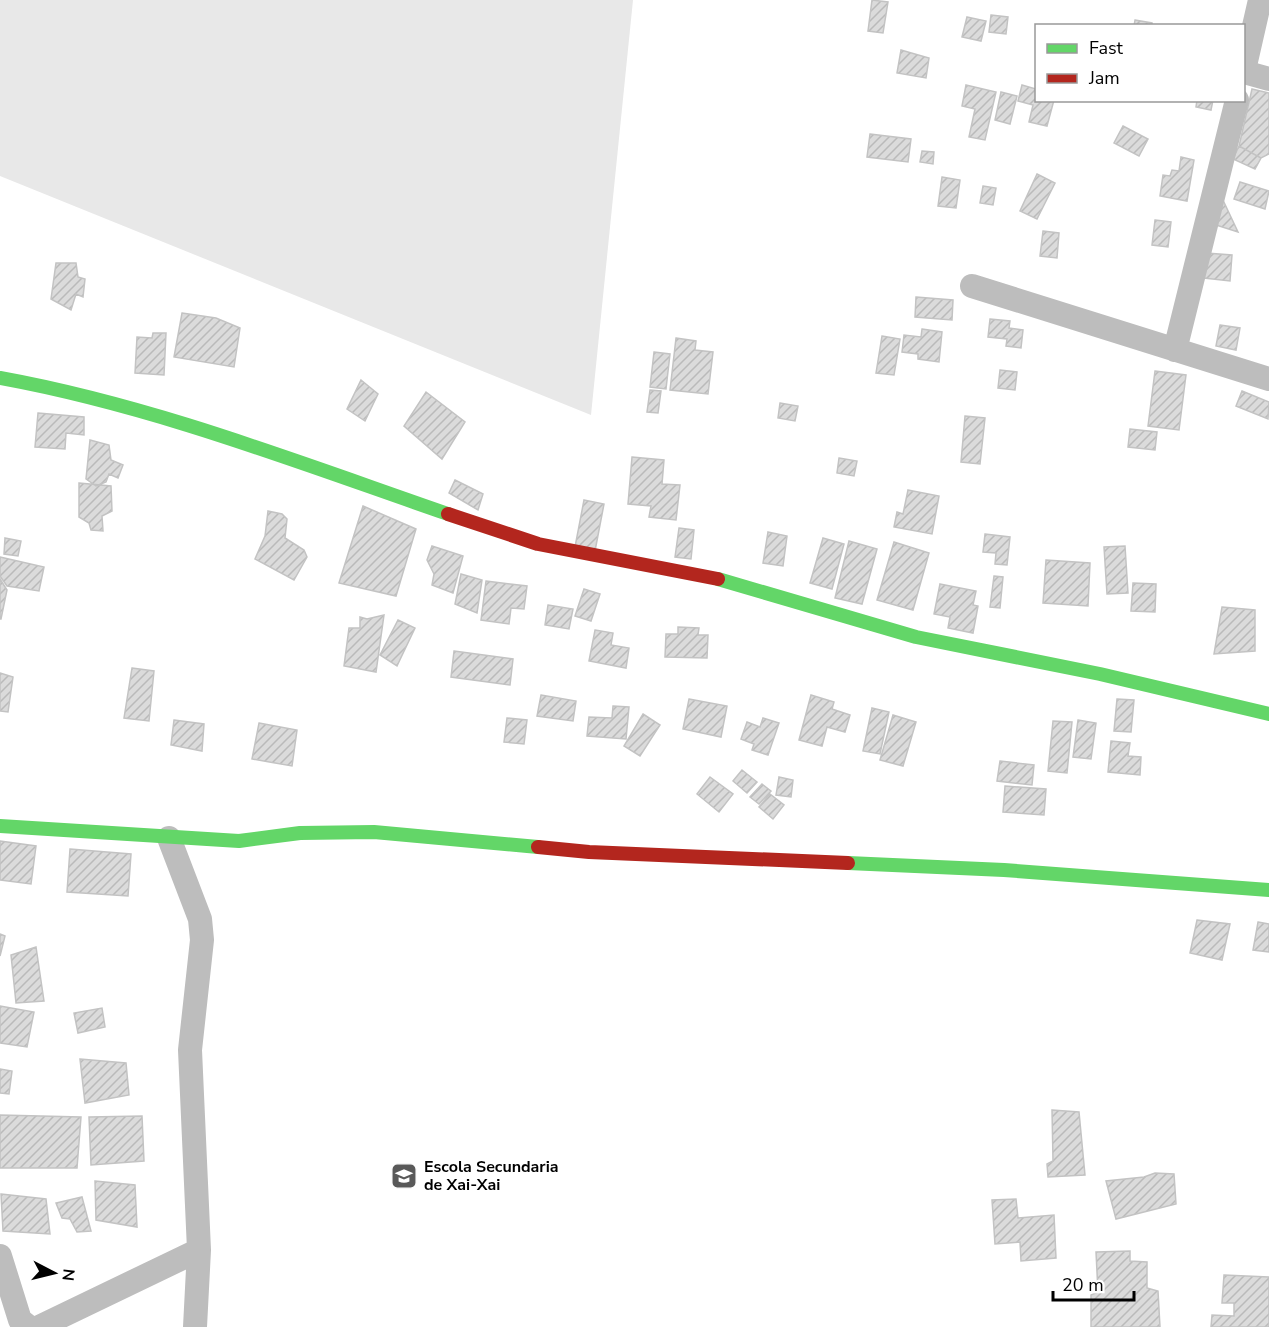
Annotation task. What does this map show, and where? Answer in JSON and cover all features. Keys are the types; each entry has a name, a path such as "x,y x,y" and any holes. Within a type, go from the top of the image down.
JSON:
{"street":[{"path":"1245,67 1260,0"},
{"path":"1245,71 1269,79"},
{"path":"1175,350 1236,102"},
{"path":"972,286 1269,379"},
{"path":"0,378 71,391 157,415 537,544 739,583 916,637 1100,674 1269,714"},
{"path":"0,826 239,841 300,833 374,832 589,852 1004,870 1269,890"},
{"path":"169,838 200,920 202,940 190,1050 199,1250 195,1327"},
{"path":"39,1327 199,1250"},
{"path":"0,1256 20,1320 29,1327"}],"shaded area":[{"path":"0,0 633,0 591,415 0,176"}],"building":[{"path":"872,0 888,2 883,33 868,31"},
{"path":"991,15 1008,17 1006,34 989,32"},
{"path":"967,17 986,21 981,41 962,37"},
{"path":"1135,20 1152,23 1152,24 1134,24"},
{"path":"901,50 929,58 926,78 897,73"},
{"path":"966,85 996,92 985,140 969,137 975,109 962,106"},
{"path":"1022,85 1035,89 1035,102 1053,102 1047,126 1029,122 1033,105 1018,101"},
{"path":"1252,89 1269,93 1269,154 1261,158 1239,146"},
{"path":"1001,92 1017,96 1010,124 995,120"},
{"path":"1197,102 1213,102 1211,110 1196,107"},
{"path":"1123,126 1148,139 1139,156 1114,143"},
{"path":"870,134 911,139 908,162 867,157"},
{"path":"1239,146 1261,158 1255,169 1233,159"},
{"path":"922,151 934,152 933,164 920,162"},
{"path":"1181,157 1194,160 1187,201 1160,196 1163,175 1170,176 1172,170 1179,171"},
{"path":"1037,174 1055,183 1037,219 1020,211"},
{"path":"942,177 960,180 956,208 938,206"},
{"path":"1240,182 1269,191 1265,209 1234,199"},
{"path":"983,186 996,188 993,205 980,203"},
{"path":"1222,198 1238,232 1216,225"},
{"path":"1155,220 1171,222 1168,247 1152,245"},
{"path":"1043,231 1059,233 1057,258 1040,256"},
{"path":"1206,253 1232,255 1230,281 1204,278"},
{"path":"56,263 76,263 78,277 85,279 83,297 76,294 71,310 51,299"},
{"path":"916,297 953,300 952,320 915,317"},
{"path":"182,313 216,318 240,328 234,367 174,357"},
{"path":"990,319 1010,321 1009,328 1023,330 1021,348 1006,346 1007,339 988,337"},
{"path":"1220,325 1240,328 1236,350 1216,346"},
{"path":"922,329 942,332 939,362 918,359 918,354 902,352 904,335 921,337"},
{"path":"153,333 166,333 164,375 135,373 137,337 152,338"},
{"path":"882,336 900,339 894,375 876,373"},
{"path":"676,338 696,341 695,350 713,352 708,394 670,390"},
{"path":"654,352 670,354 666,389 650,387"},
{"path":"1000,370 1017,372 1015,390 998,388"},
{"path":"1155,371 1186,375 1179,430 1148,426"},
{"path":"361,380 378,394 365,421 347,409"},
{"path":"650,390 661,391 658,413 647,412"},
{"path":"1242,391 1269,402 1268,419 1236,406"},
{"path":"426,392 465,422 442,459 404,426"},
{"path":"780,403 798,406 795,421 778,418"},
{"path":"38,413 84,417 84,435 66,433 65,449 35,447"},
{"path":"965,416 985,418 980,464 961,462"},
{"path":"1130,429 1157,432 1155,450 1128,447"},
{"path":"90,440 109,445 111,460 123,465 118,478 109,474 106,482 96,486 86,479"},
{"path":"632,457 664,460 662,484 680,485 676,520 649,517 651,506 628,504"},
{"path":"839,458 857,461 854,476 837,473"},
{"path":"455,480 483,494 478,510 449,493"},
{"path":"79,483 111,486 112,511 102,516 103,531 91,530 89,523 79,517"},
{"path":"908,490 939,496 932,534 894,527 897,512 903,514"},
{"path":"584,500 604,504 595,551 575,547"},
{"path":"363,506 416,529 396,596 339,583"},
{"path":"268,511 282,514 287,519 285,538 304,550 307,557 294,580 255,559 265,536"},
{"path":"679,528 694,530 691,559 675,557"},
{"path":"768,532 787,536 783,566 763,563"},
{"path":"985,534 1010,537 1007,565 995,564 996,553 983,552"},
{"path":"5,538 21,541 18,556 4,554"},
{"path":"823,538 844,544 832,589 810,583"},
{"path":"849,541 877,549 862,604 835,598"},
{"path":"894,542 929,553 913,610 877,600"},
{"path":"432,546 463,556 453,593 432,585 434,574 427,560"},
{"path":"1125,546 1128,593 1107,594 1104,547"},
{"path":"0,557 44,567 39,591 7,586 0,576"},
{"path":"1046,560 1090,563 1088,606 1043,603"},
{"path":"461,574 482,580 477,613 455,604"},
{"path":"994,576 1003,577 1000,608 990,607"},
{"path":"0,579 7,590 1,619 0,619"},
{"path":"486,581 527,586 524,609 511,608 509,624 481,620"},
{"path":"1133,583 1156,584 1155,612 1131,611"},
{"path":"940,584 976,591 973,605 978,606 973,633 948,628 950,617 934,614"},
{"path":"584,589 600,594 591,621 575,616"},
{"path":"548,605 573,609 569,629 545,625"},
{"path":"1222,607 1255,610 1255,651 1214,654"},
{"path":"384,615 376,672 344,666 349,628 360,628 360,617 367,619"},
{"path":"398,620 415,628 397,666 380,655"},
{"path":"678,627 699,628 698,635 708,635 707,658 665,657 666,634 678,634"},
{"path":"595,630 613,633 611,645 629,648 626,668 589,661"},
{"path":"454,651 513,659 510,685 451,677"},
{"path":"132,668 154,671 149,721 124,718"},
{"path":"0,673 13,677 8,712 0,711"},
{"path":"541,695 576,701 573,721 537,716"},
{"path":"811,695 834,702 832,709 850,715 845,732 827,727 822,746 799,740"},
{"path":"689,699 727,706 721,737 683,729"},
{"path":"1117,699 1134,700 1131,732 1114,731"},
{"path":"613,706 629,707 626,739 587,736 589,717 612,718"},
{"path":"872,708 889,712 880,754 863,751"},
{"path":"643,714 660,725 640,756 624,746"},
{"path":"893,715 916,722 903,766 880,760"},
{"path":"507,718 527,720 524,744 504,742"},
{"path":"763,718 779,723 768,755 752,750 754,744 741,739 747,722 760,727"},
{"path":"174,720 204,724 202,751 171,745"},
{"path":"1078,720 1096,723 1091,759 1073,757"},
{"path":"1053,721 1072,722 1067,773 1048,771"},
{"path":"259,723 297,730 292,766 252,759"},
{"path":"1111,741 1130,743 1128,756 1141,757 1140,775 1108,772"},
{"path":"1000,761 1034,765 1032,785 997,781"},
{"path":"742,770 757,782 747,793 733,781"},
{"path":"710,777 733,794 719,812 697,794"},
{"path":"779,777 793,780 791,797 776,795"},
{"path":"762,784 771,791 759,804 750,797"},
{"path":"1005,786 1046,789 1044,815 1003,812"},
{"path":"770,794 784,805 773,819 759,807"},
{"path":"0,841 36,846 31,884 0,880"},
{"path":"70,849 131,854 128,896 67,892"},
{"path":"1197,920 1230,924 1222,960 1190,953"},
{"path":"1258,922 1269,924 1269,952 1253,950"},
{"path":"0,934 5,936 0,956"},
{"path":"36,947 44,1001 16,1003 11,955"},
{"path":"0,1006 34,1012 27,1047 0,1043"},
{"path":"102,1008 105,1027 78,1033 74,1013"},
{"path":"80,1059 126,1063 129,1095 85,1103"},
{"path":"0,1069 12,1071 9,1094 0,1093"},
{"path":"1052,1110 1079,1112 1085,1175 1048,1177 1047,1164 1053,1161"},
{"path":"0,1115 81,1117 77,1168 0,1168"},
{"path":"142,1116 144,1161 91,1165 89,1117"},
{"path":"1155,1173 1174,1174 1176,1204 1116,1219 1106,1181 1144,1177"},
{"path":"95,1181 135,1185 137,1227 96,1220"},
{"path":"1,1194 46,1199 50,1234 3,1231"},
{"path":"82,1197 91,1231 77,1232 70,1219 62,1218 56,1203"},
{"path":"1016,1199 1018,1218 1054,1215 1056,1258 1021,1261 1020,1242 995,1244 992,1200"},
{"path":"1130,1251 1130,1261 1147,1262 1147,1288 1158,1291 1160,1327 1091,1327 1091,1295 1098,1292 1096,1252"},
{"path":"1224,1275 1269,1277 1269,1327 1211,1327 1212,1315 1234,1316 1234,1303 1222,1303"}],"traffic: fast":[{"path":"0,378 114,404 170,420 226,437 448,514"},
{"path":"718,579 916,637 1100,674 1269,714"},
{"path":"0,826 239,841 300,833 374,832 538,847"},
{"path":"848,863 1004,870 1269,890"}],"traffic: jam":[{"path":"448,514 538,544 718,579"},
{"path":"538,847 589,852 848,863"}],"place":[{"name":"Escola Secundaria de Xai-Xai","path":"404,1176"}]}
